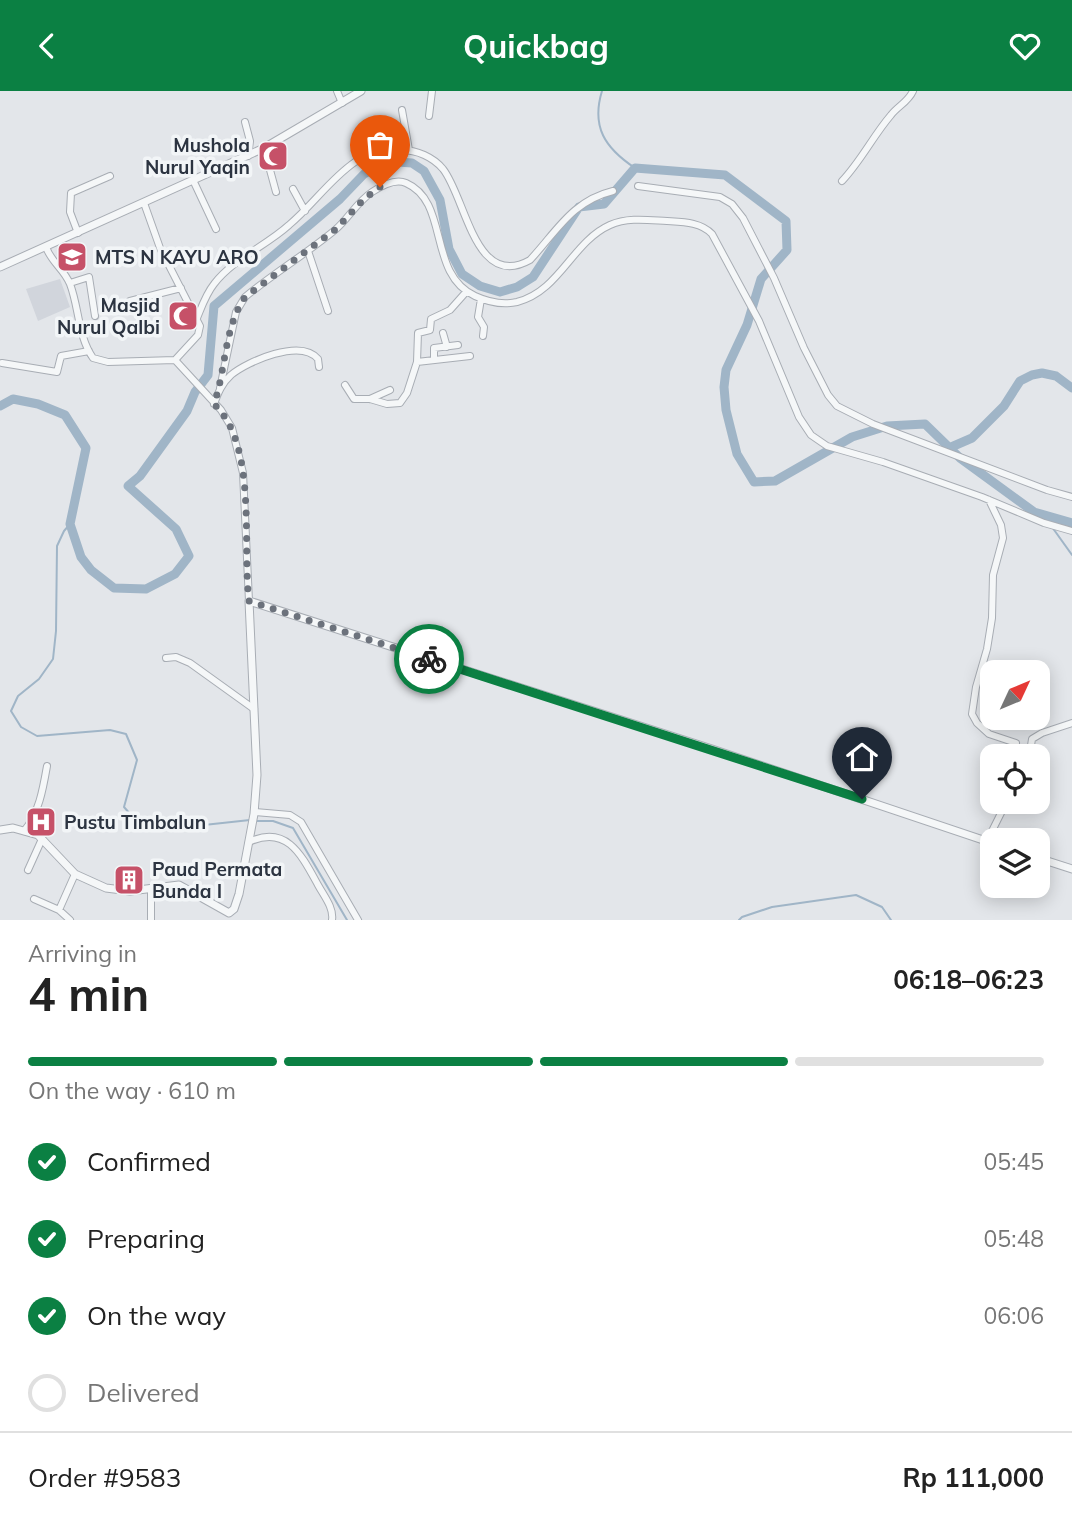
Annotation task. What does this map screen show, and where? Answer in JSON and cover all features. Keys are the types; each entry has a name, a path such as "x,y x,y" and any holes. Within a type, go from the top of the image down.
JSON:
{"street":[{"path":"337,91 342,103"},
{"path":"0,267 248,156 361,91"},
{"path":"429,116 432,91"},
{"path":"842,181 855,168 887,120 911,97 913,91"},
{"path":"402,110 408,149"},
{"path":"245,122 250,141 248,156"},
{"path":"377,128 379,152"},
{"path":"264,148 276,192"},
{"path":"197,318 215,282 305,211 354,163 379,152 408,149 426,155 443,169 484,253 496,264 512,266 530,260 576,207 590,198 613,191"},
{"path":"78,233 70,212 71,193 110,176"},
{"path":"193,180 216,229"},
{"path":"220,388 240,305 257,288 342,223 372,192 389,183 399,181 417,190 432,215 450,275 480,303 514,303 547,287 592,238 609,225 635,219 699,225 712,234 759,321 802,424 811,435 827,446 845,450 1072,531"},
{"path":"638,186 727,200 743,218 828,395 842,410 888,430 1072,497"},
{"path":"293,188 305,211"},
{"path":"46,247 50,257 70,283 93,358 101,362 175,361 198,335 200,326 160,248 144,204"},
{"path":"307,251 328,311"},
{"path":"70,283 97,273"},
{"path":"89,277 95,316"},
{"path":"130,301 181,288"},
{"path":"345,385 354,398 387,404 402,401 417,362 418,333 430,330 431,319 450,310 466,292"},
{"path":"480,303 478,317 484,329 483,335"},
{"path":"443,333 447,347"},
{"path":"434,360 433,349 458,345"},
{"path":"212,402 229,376 247,365 291,350 310,352 318,359 318,367"},
{"path":"2,362 57,372 61,356 89,351"},
{"path":"417,362 470,356"},
{"path":"175,361 232,428 243,473 257,775 254,813 239,894 234,909 223,920"},
{"path":"370,399 390,390"},
{"path":"989,500 1003,538 993,575 992,618 987,649 976,687 972,714 989,734 1016,744"},
{"path":"249,601 980,839"},
{"path":"166,658 176,657 190,663 254,709"},
{"path":"1031,744 1032,739 1042,733 1072,723"},
{"path":"24,831 33,821 47,766"},
{"path":"254,813 290,815 301,822 358,920"},
{"path":"33,821 40,837 75,874 112,890 130,891 179,885 229,913"},
{"path":"0,830 12,828 40,837"},
{"path":"249,841 274,836 294,848 303,857 331,909 332,920"},
{"path":"28,870 40,837"},
{"path":"1050,861 1072,869"},
{"path":"59,910 75,874"},
{"path":"151,888 151,920"},
{"path":"34,899 59,910 70,920"}],"shaded area":[{"path":"60,279 70,307 38,321 26,289"}],"waterway":[{"path":"602,91 598,115 603,135 616,153 635,168"},
{"path":"0,406 13,399 38,404 65,415 86,448 70,524 81,557 91,570 114,588 146,589 175,574 189,556 176,529 128,486 140,476 187,411 195,392 208,375 214,306 340,199 364,174 383,164 398,162 412,163 424,171 440,200 449,249 462,274 480,286 500,292 517,287 533,277 579,207 604,204 635,168 725,175 786,221 787,250 761,279 747,325 726,370 726,410 737,454 754,482 775,481 852,437 887,426 925,424 960,458 1034,512 1072,523"},
{"path":"949,448 972,438 1004,406 1020,381 1032,375 1042,373 1056,376 1072,388"},
{"path":"1042,515 1046,520"},
{"path":"70,524 57,546 53,659 39,679 18,696 11,711 21,727 37,736 110,730 126,734 137,760 124,807 137,822 167,829 250,820"},
{"path":"1052,527 1072,555"},
{"path":"256,821 273,821 293,828 347,920"},
{"path":"739,920 772,907 856,895 882,907 891,920"}],"way so far":[{"path":"380,187 364,199 336,229 245,297 236,312 220,388 214,404 230,422 243,473 249,601 429,659"}],"place":[{"name":"Mushola Nurul Yaqin","path":"273,156"},
{"name":"MTS N KAYU ARO","path":"72,257"},
{"name":"Masjid Nurul Qalbi","path":"183,316"},
{"name":"Pustu Timbalun","path":"41,822"},
{"name":"Paud Permata Bunda I","path":"129,880"}],"route":[{"path":"429,659 862,799"}]}
